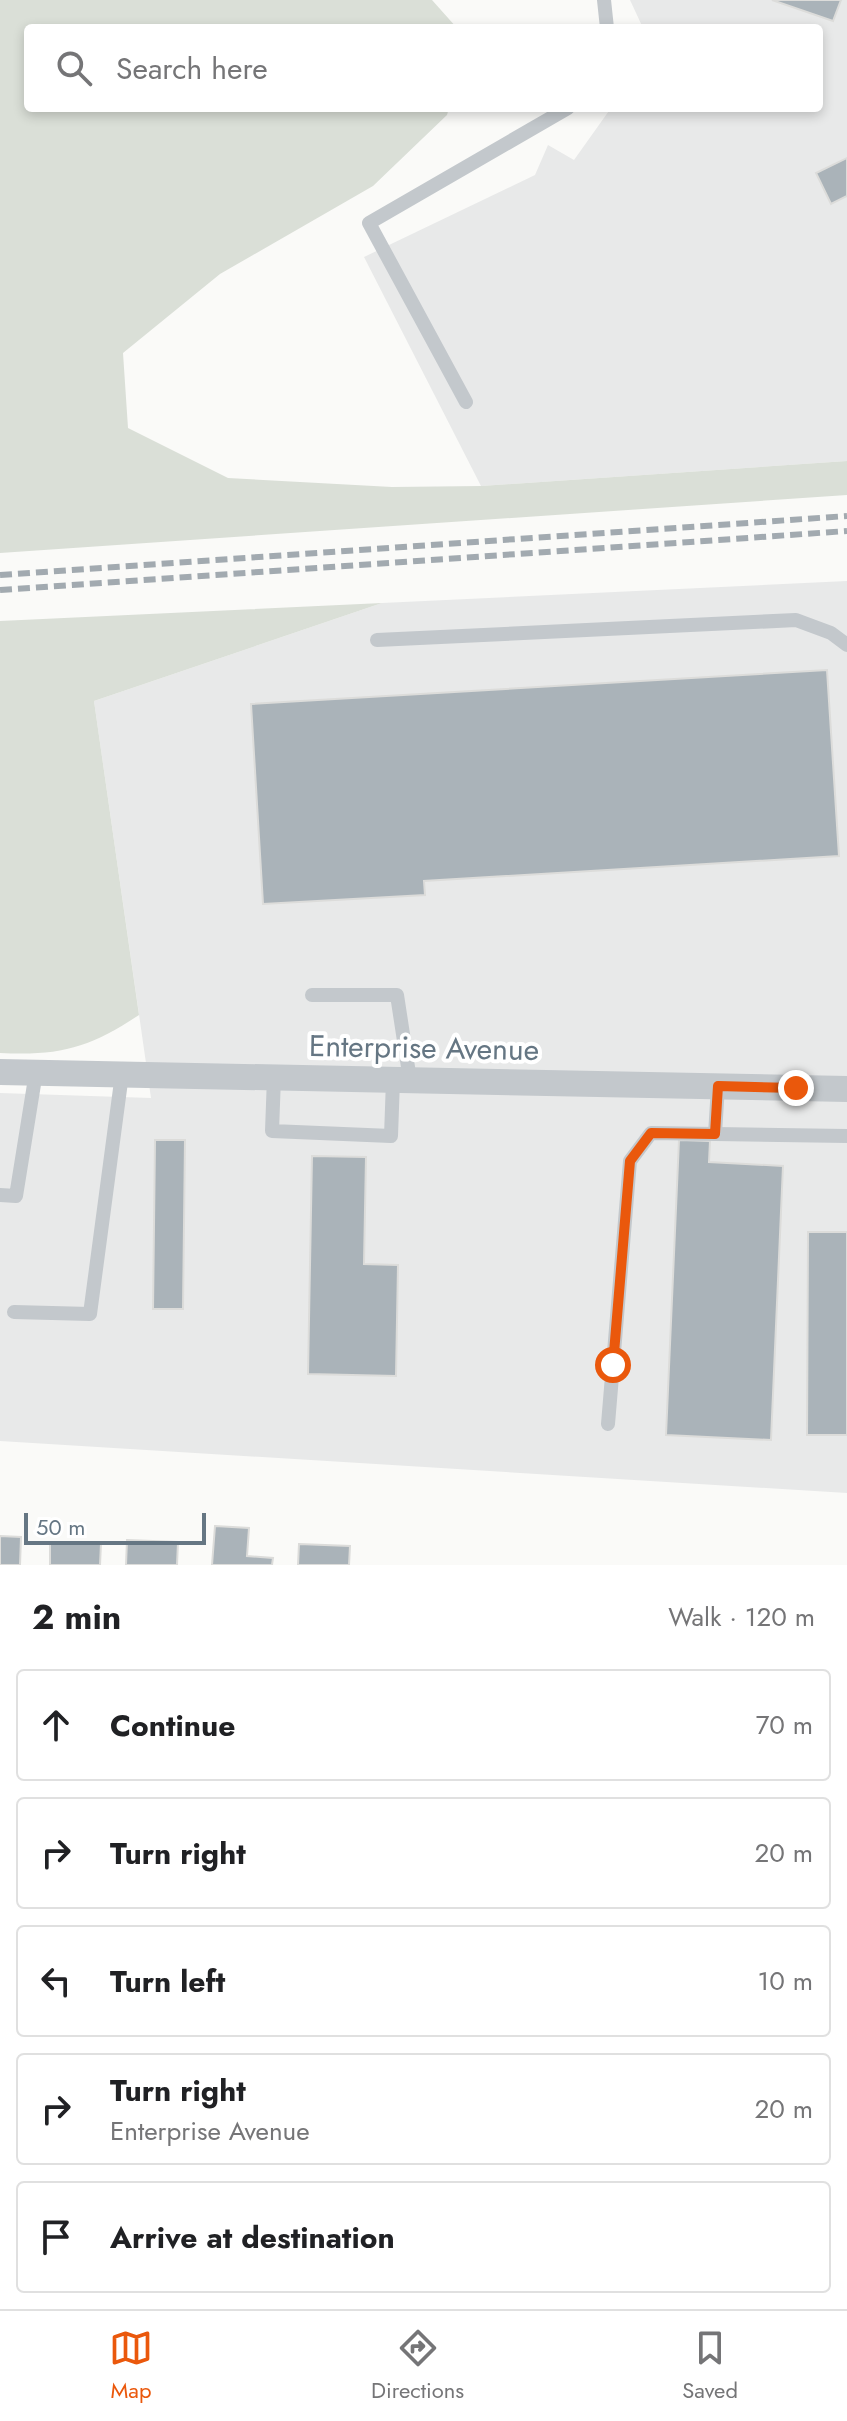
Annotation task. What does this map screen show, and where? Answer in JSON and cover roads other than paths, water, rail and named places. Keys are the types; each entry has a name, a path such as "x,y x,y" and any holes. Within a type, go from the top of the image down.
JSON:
{"street":[{"name":"Enterprise Avenue","path":"0,1072 847,1089"}],"lane":[{"path":"605,0 607,24"},
{"path":"466,402 369,223 561,112"},
{"path":"377,640 796,620 831,633 847,645"},
{"path":"274,1077 272,1131 391,1136 402,1080 397,995 312,995"},
{"path":"0,1195 16,1196 36,1072"},
{"path":"14,1312 90,1314 122,1074"},
{"path":"715,1134 718,1086"},
{"path":"608,1424 630,1161 651,1133 847,1136"}],"railway":[{"path":"0,575 847,516"},
{"path":"0,590 847,531"}]}
